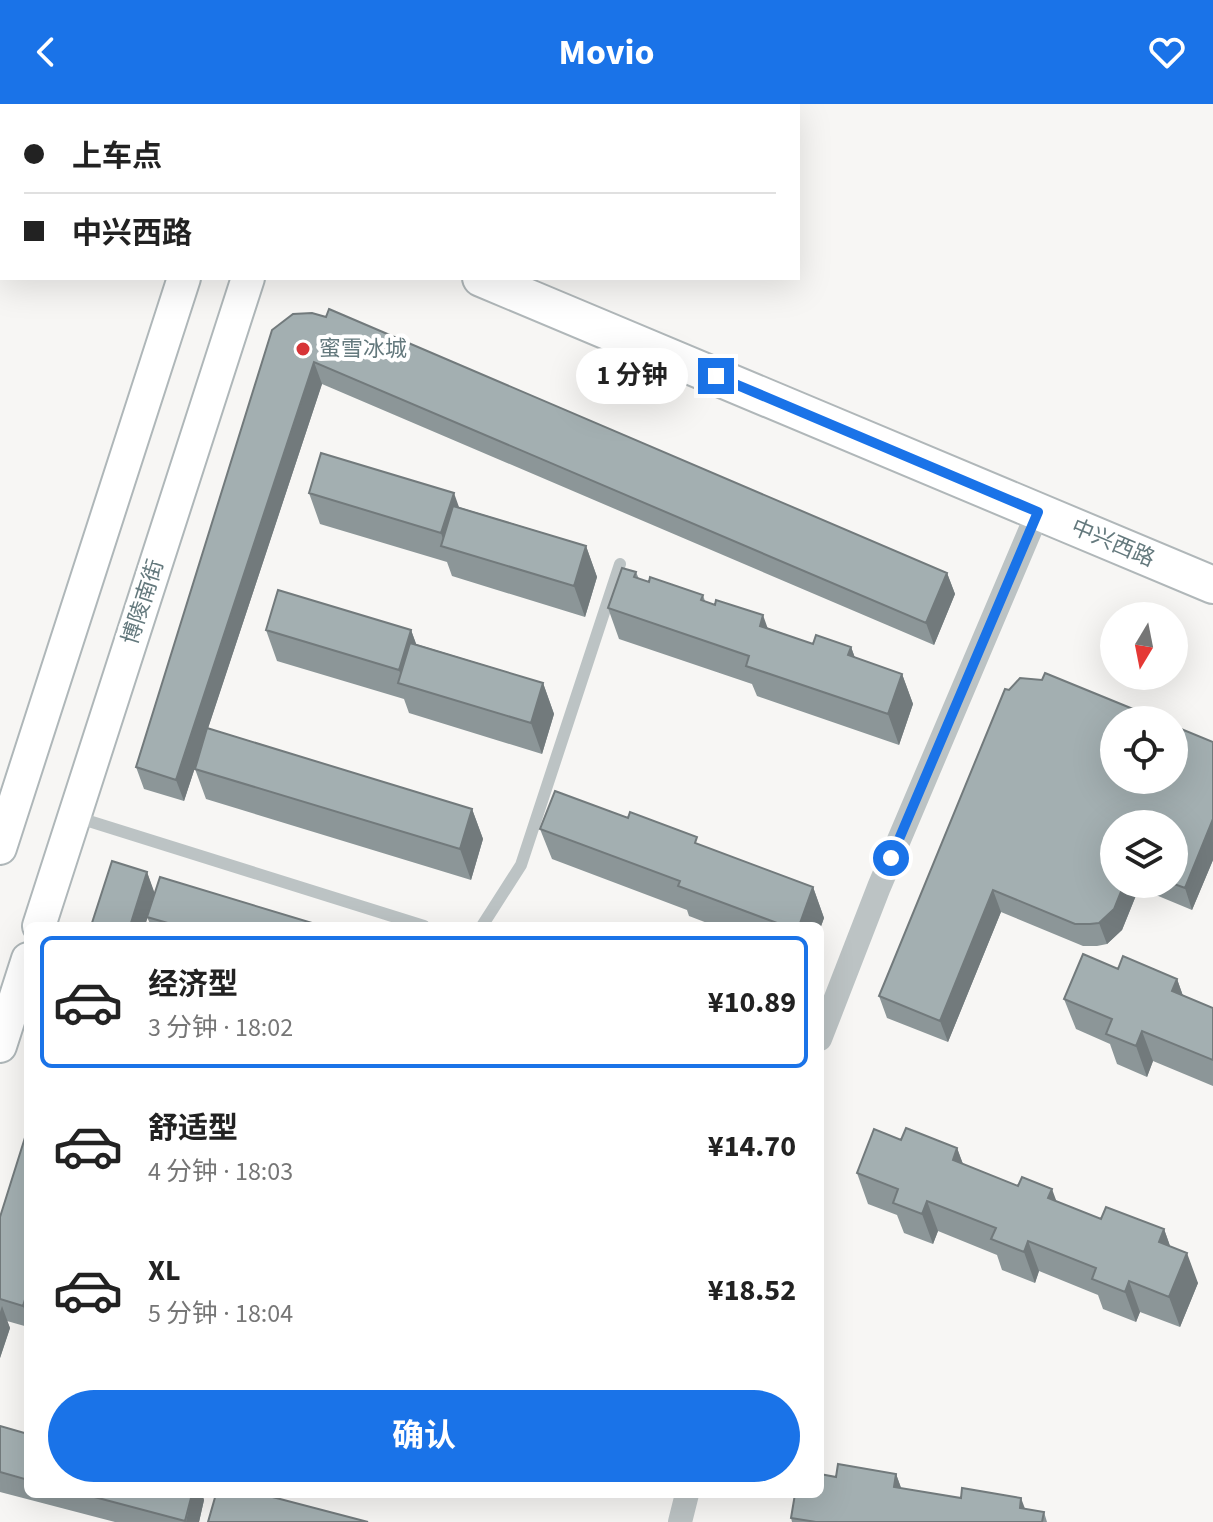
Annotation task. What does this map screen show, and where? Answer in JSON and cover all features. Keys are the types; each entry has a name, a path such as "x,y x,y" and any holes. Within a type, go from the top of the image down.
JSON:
{"main road":[{"path":"0,848 183,280"},
{"name":"博陵南街","path":"40,922 247,280"},
{"name":"中兴西路","path":"486,280 1213,585"},
{"path":"0,1046 24,971"}],"street":[{"path":"824,1029 879,887 1038,512"},
{"path":"680,1522 686,1498"}],"lane":[{"path":"485,922 521,865 620,564"},
{"path":"74,816 411,922"}],"building":[{"path":"329,309 947,573 926,623 314,362 176,780 136,767 272,330 293,314 312,313 326,317"},
{"path":"321,453 454,493 441,533 309,493"},
{"path":"453,506 586,546 574,586 441,546"},
{"path":"622,568 636,572 634,577 649,582 650,577 703,595 701,600 715,605 716,600 763,615 760,626 813,644 816,635 851,647 848,655 902,674 888,714 746,666 749,656 608,608"},
{"path":"278,590 411,630 399,670 266,630"},
{"path":"410,643 543,683 531,723 398,683"},
{"path":"1045,673 1126,706 1100,706 1100,794 1188,794 1188,732 1213,742 1213,819 1188,881 1188,810 1100,810 1100,898 1118,898 1114,909 1099,923 1075,924 993,890 940,1021 879,996 1005,689 1009,690 1020,678 1042,680"},
{"path":"207,728 472,809 460,849 195,769"},
{"path":"555,791 628,818 630,812 697,837 695,843 813,887 800,922 774,922 678,886 680,881 540,829"},
{"path":"112,861 147,872 131,922 92,922"},
{"path":"160,877 309,922 164,922 147,917"},
{"path":"1083,954 1118,969 1123,956 1177,979 1172,991 1213,1008 1213,1060 1142,1031 1136,1046 1106,1034 1112,1019 1064,999"},
{"path":"906,1128 957,1148 953,1160 1018,1186 1022,1177 1052,1189 1048,1198 1101,1219 1106,1207 1164,1229 1159,1242 1187,1253 1169,1297 1129,1281 1125,1292 1092,1279 1096,1268 1028,1241 1024,1252 991,1239 996,1228 927,1201 922,1214 893,1203 898,1189 857,1173 874,1129 901,1140"},
{"path":"24,1141 23,1306 0,1299 0,1217"},
{"path":"0,1426 24,1433 24,1479 0,1472"},
{"path":"838,1464 896,1474 894,1487 961,1498 962,1488 1021,1498 1020,1508 1044,1512 1042,1522 816,1522 791,1518 794,1498 824,1498 824,1475 836,1477"},
{"path":"98,1498 191,1498 185,1521"},
{"path":"215,1498 276,1498 368,1522 208,1522"}],"place":[{"name":"蜜雪冰城","path":"303,349"}],"route":[{"path":"716,376 1038,512 891,858"}]}
